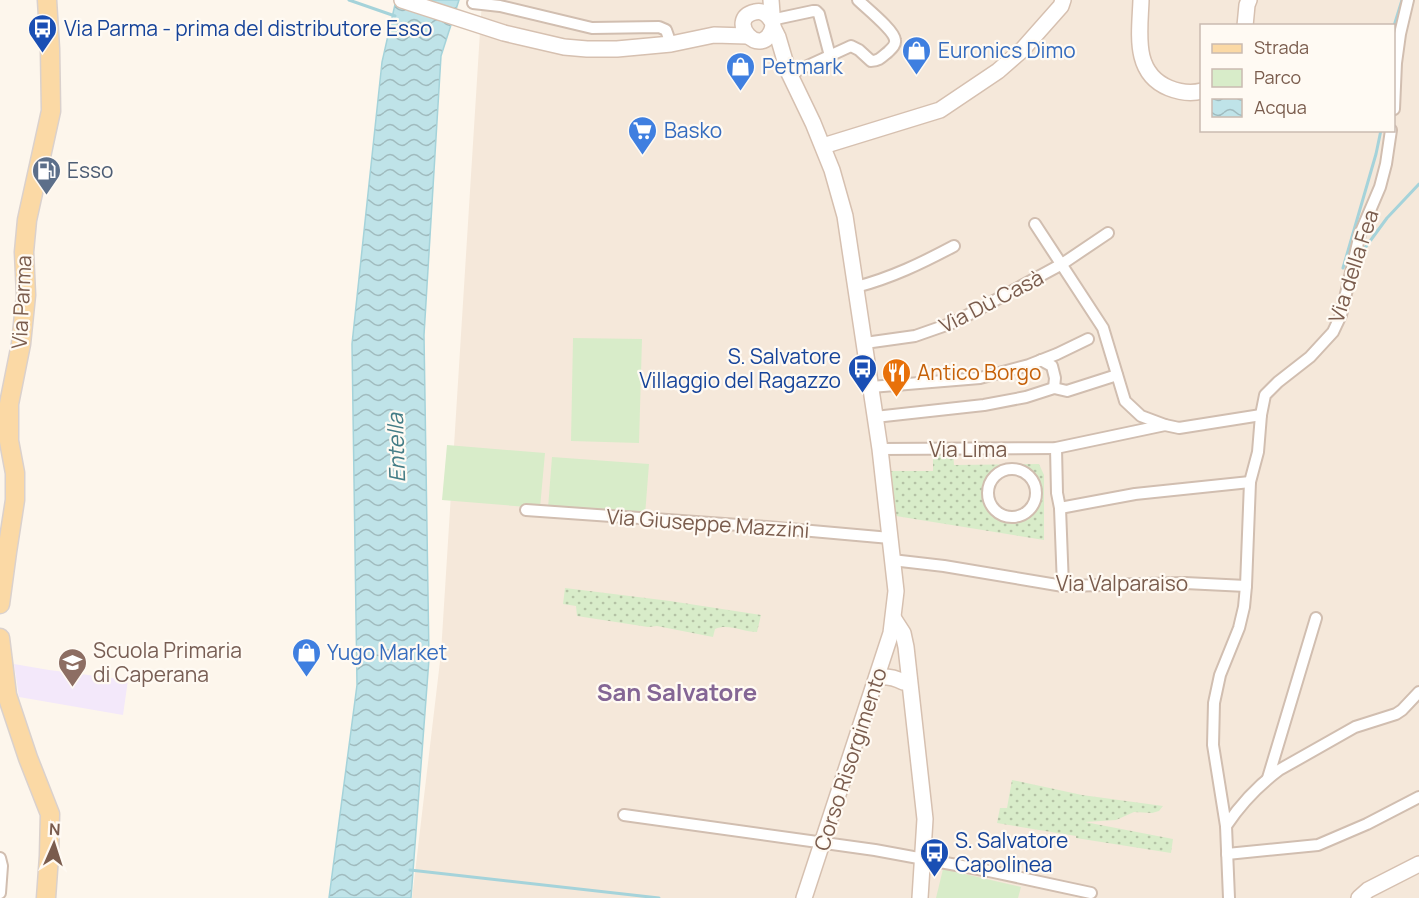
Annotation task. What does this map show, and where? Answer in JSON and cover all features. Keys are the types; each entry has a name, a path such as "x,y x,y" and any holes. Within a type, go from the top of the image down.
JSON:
{"main road":[{"name":"Via Parma","path":"0,603 15,500 15,473 9,441 9,405 21,344 26,295 24,252 27,219 51,111 47,0"},
{"path":"402,0 504,33 564,47 587,49 671,44 714,35 761,12 765,13 769,29"},
{"path":"751,18 755,40 769,29 771,0"},
{"path":"823,146 940,110 979,85 1022,50 1061,6 1063,0"},
{"path":"1141,0 1139,42 1142,58 1150,74 1162,85 1178,92 1200,92"},
{"path":"1245,24 1246,5 1249,0"},
{"name":"Corso Risorgimento","path":"769,29 778,38 789,72 823,146 845,216 880,449 896,591 894,619 888,641 804,898"},
{"path":"894,619 903,633 906,647 925,819 920,898"},
{"path":"0,638 7,695 50,814 46,898"},
{"path":"888,641 911,701"},
{"path":"877,677 890,676 903,682"},
{"path":"1359,898 1368,890 1419,864"}],"street":[{"path":"789,72 851,46 871,61 876,61 894,46 895,39 891,32 858,0"},
{"path":"1395,96 1399,44 1408,0"},
{"path":"472,3 500,6 592,28 659,27 666,30 671,44"},
{"path":"769,29 816,11 819,14 830,56"},
{"name":"Via della Fea","path":"1229,898 1226,826 1213,745 1214,703 1220,675 1239,628 1246,586 1250,482 1258,452 1265,395 1310,357 1333,332 1341,315 1360,234 1380,187 1391,132"},
{"path":"1035,224 1103,328 1125,401 1141,416 1179,428 1261,415"},
{"name":"Via Dù Casà","path":"865,343 915,336 945,327 1062,264 1108,233"},
{"path":"856,286 906,271 954,246"},
{"path":"871,387 980,378 1041,360 1088,339"},
{"path":"1041,360 1052,366 1055,378 1054,388"},
{"path":"875,417 984,405 1026,397 1054,388 1067,391 1117,375"},
{"name":"Via Lima","path":"880,449 1056,448 1165,425"},
{"path":"1056,448 1063,586"},
{"path":"1008,469 1020,470 1030,477 1036,493 1030,509 1014,517 1003,516 993,509 987,493 993,477 1008,469"},
{"path":"1060,508 1136,494 1250,482"},
{"name":"Via Giuseppe Mazzini","path":"526,510 890,538"},
{"name":"Via Valparaiso","path":"892,560 944,566 1063,586 1185,584 1246,586"},
{"path":"1268,778 1316,618"},
{"path":"1226,826 1268,778 1279,770 1355,728 1395,714 1419,692"},
{"path":"1227,854 1318,845 1367,825 1419,797"},
{"path":"624,815 875,849 1091,893"},
{"path":"0,858 2,866 0,893"}],"shaded area":[{"path":"482,0 1419,0 1419,898 412,898 441,653"},
{"name":"Scuola Primaria di Caperana","path":"14,664 128,680 123,715 19,697"}],"green space":[{"path":"573,338 642,339 639,443 571,441"},
{"path":"447,445 545,453 540,508 442,500"},
{"path":"933,452 953,452 954,465 1039,464 1044,475 1044,540 896,516 891,471 933,471","holes":["1008,469 1019,471 1033,483 1036,491 1035,500 1032,508 1025,514 1015,517 1004,516 991,506 988,489 991,480 998,474"]},
{"path":"552,457 649,464 645,515 548,508"},
{"path":"565,588 761,615 757,632 720,627 715,629 713,637 657,626 648,627 577,616 576,606 563,604"},
{"path":"1012,780 1082,795 1163,806 1159,811 1152,813 1134,812 1116,820 1085,822 1173,839 1171,853 997,823 1000,808 1007,808"},
{"path":"943,869 1021,887 1018,898 936,898"}],"water":[{"name":"Entella","path":"396,0 459,0 441,56 424,335 429,659 411,898 329,898 357,685 352,344 382,62"}],"waterway":[{"path":"349,0 395,16"},
{"path":"1395,24 1402,0"},
{"path":"1343,268 1381,132"},
{"path":"1360,253 1387,218 1419,184"},
{"path":"410,870 659,898"}],"place":[{"name":"Via Parma - prima del distributore Esso","path":"43,54"},
{"name":"Euronics Dimo","path":"917,76"},
{"name":"Petmark","path":"741,92"},
{"name":"Basko","path":"643,156"},
{"name":"Esso","path":"46,196"},
{"name":"S. Salvatore Villaggio del Ragazzo","path":"862,394"},
{"name":"Antico Borgo","path":"896,398"},
{"name":"Yugo Market","path":"306,678"},
{"name":"Scuola Primaria di Caperana","path":"72,688"},
{"name":"S. Salvatore Capolinea","path":"934,878"}],"district":[{"name":"San Salvatore","path":"677,691"}]}
